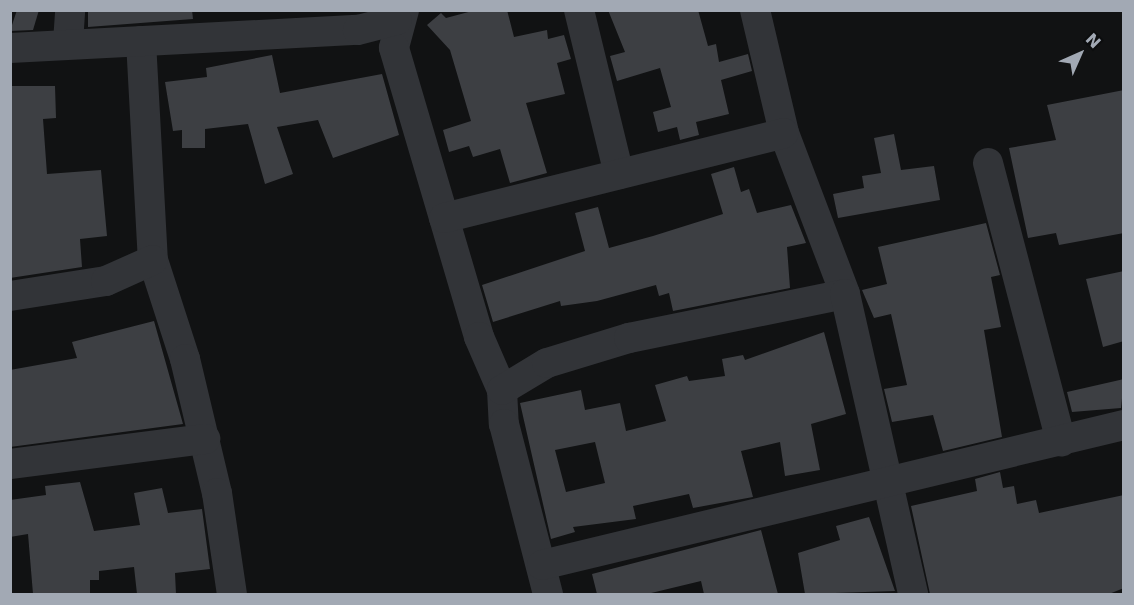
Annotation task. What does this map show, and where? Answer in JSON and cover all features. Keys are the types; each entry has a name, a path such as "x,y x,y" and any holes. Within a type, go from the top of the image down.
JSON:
{"street":[{"path":"68,42 70,10"},
{"path":"579,10 619,174"},
{"path":"755,10 784,133 845,294 913,594"},
{"path":"10,48 68,42 141,41 358,30 400,15 394,48 479,337 502,390 504,424 548,594"},
{"path":"141,41 153,260 205,439 232,594"},
{"path":"444,218 784,133"},
{"path":"988,163 1060,442"},
{"path":"10,296 106,281 153,260"},
{"path":"502,390 547,363 629,338 845,294"},
{"path":"542,565 1124,425"},
{"path":"10,464 205,439"}],"building":[{"path":"17,10 39,10 33,30 10,31"},
{"path":"88,10 192,10 193,19 88,27"},
{"path":"476,10 507,10 514,37 547,30 548,39 564,35 571,59 557,63 565,94 526,103 547,173 510,183 500,149 473,157 469,146 449,152 443,130 471,121 450,50 427,25 441,13 446,18"},
{"path":"608,10 698,10 708,46 716,44 719,62 748,54 752,71 721,80 729,114 696,122 699,135 680,140 677,127 658,132 653,112 671,107 660,68 617,81 610,56 625,52"},
{"path":"272,55 280,93 382,74 399,135 333,158 318,120 277,127 293,174 265,184 248,124 205,129 205,148 182,148 182,130 173,131 165,82 207,77 206,68"},
{"path":"10,86 55,86 56,118 43,119 47,174 101,170 107,236 80,239 82,267 10,278"},
{"path":"1124,90 1124,233 1059,245 1056,233 1028,238 1009,148 1056,140 1047,105"},
{"path":"894,134 901,170 934,166 940,200 838,218 833,194 864,188 862,176 881,173 874,138"},
{"path":"734,167 741,192 749,189 757,213 791,205 806,243 787,247 790,288 673,311 669,293 659,296 656,285 597,301 561,306 560,301 493,322 482,285 585,251 575,213 598,207 609,248 653,236 723,214 711,174"},
{"path":"986,223 1000,275 991,277 1001,327 984,330 1002,437 943,451 933,415 892,422 884,389 907,385 891,314 874,318 862,290 887,284 878,247"},
{"path":"1124,271 1124,341 1103,347 1086,279"},
{"path":"154,321 183,424 10,447 10,370 77,358 72,342"},
{"path":"824,332 846,414 811,424 820,470 785,476 780,442 741,451 753,497 693,508 689,494 633,506 636,519 573,527 575,532 551,539 520,403 581,390 585,410 620,403 626,431 666,421 655,385 687,376 689,381 725,376 722,359 743,355 745,360","holes":["595,442 605,483 566,492 555,450"]},
{"path":"1124,379 1121,408 1072,412 1067,392"},
{"path":"1000,472 1003,488 1014,486 1017,504 1036,500 1039,513 1124,495 1124,588 1109,594 930,594 911,506 977,491 975,479"},
{"path":"80,482 94,531 140,525 134,493 162,488 168,513 202,509 210,569 175,573 176,594 137,594 134,567 99,571 99,580 90,580 90,594 33,594 28,534 10,537 10,500 46,495 45,486"},
{"path":"869,517 895,591 805,594 798,553 840,540 836,526"},
{"path":"761,530 778,594 704,594 701,581 647,594 597,594 592,574"}]}
